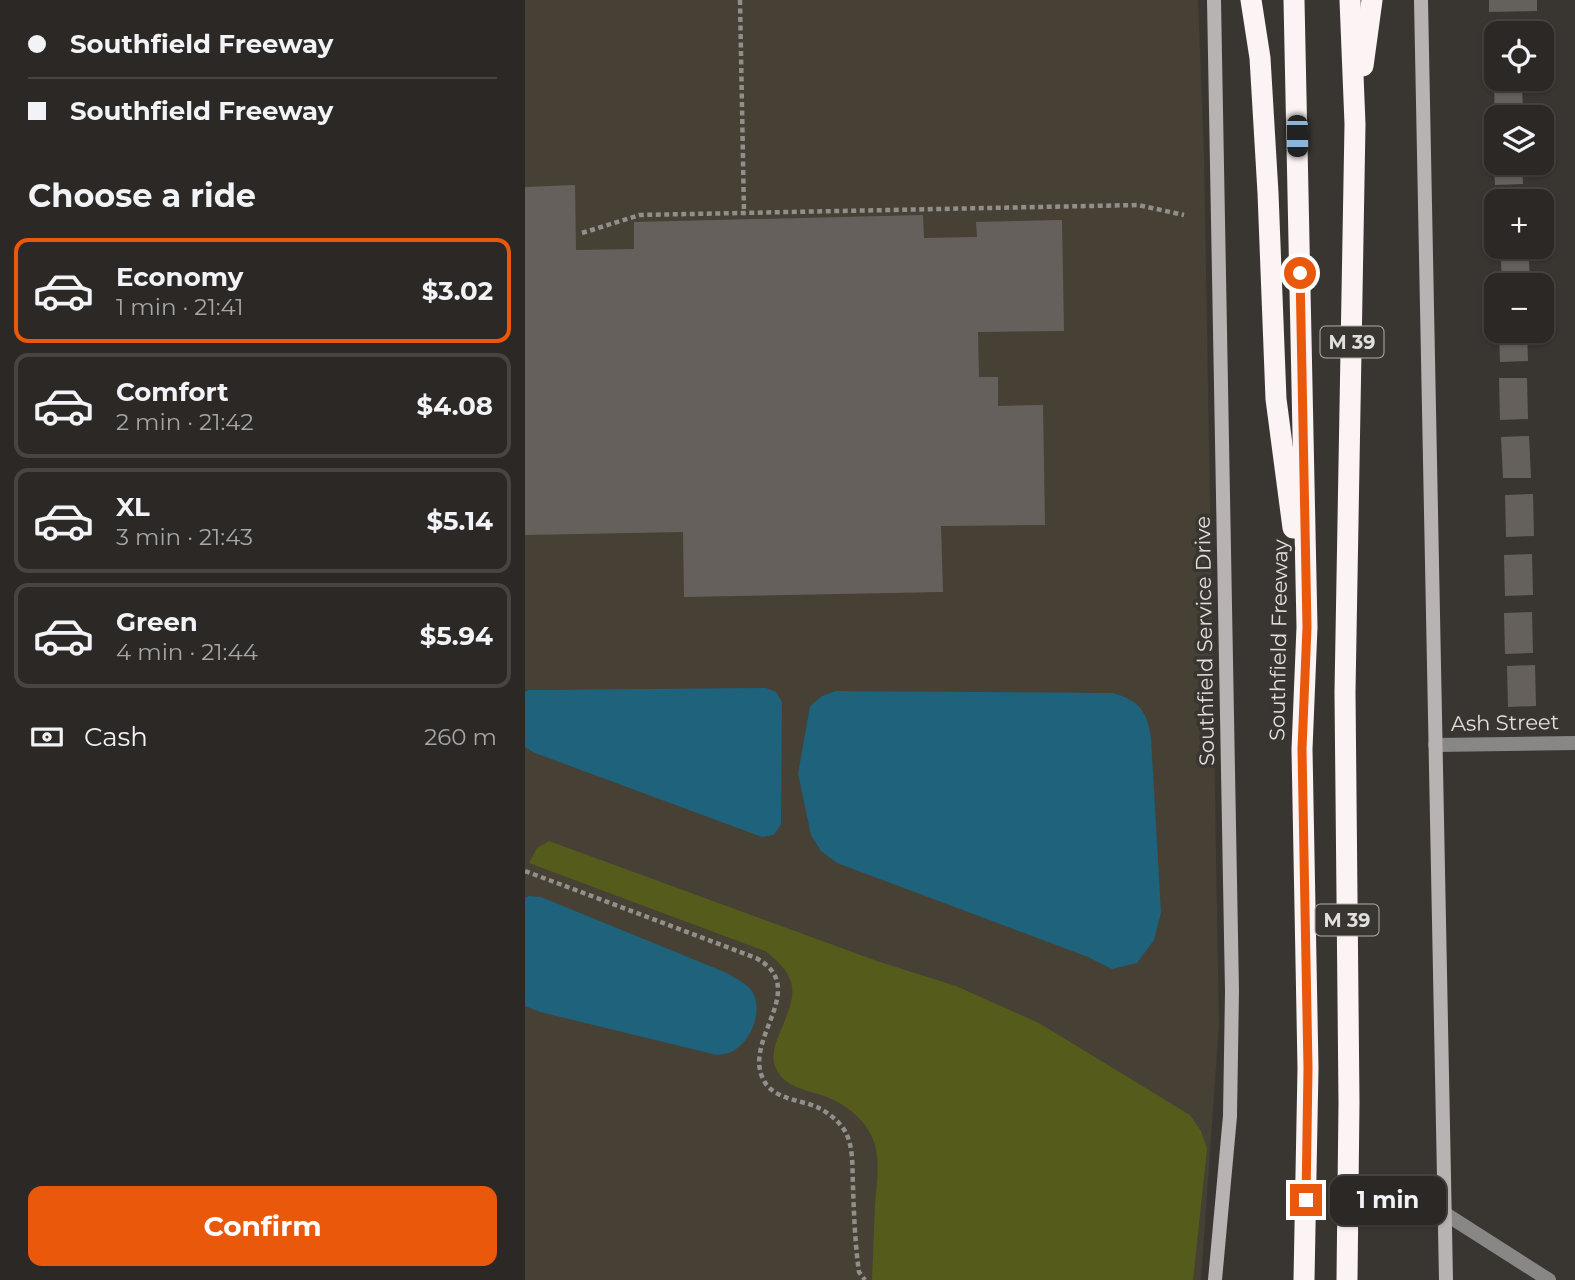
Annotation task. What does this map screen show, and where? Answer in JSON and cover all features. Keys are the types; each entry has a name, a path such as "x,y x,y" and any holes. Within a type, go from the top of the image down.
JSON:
{"highway":[{"path":"1251,0 1259,58 1268,194 1276,399 1307,627"},
{"name":"Southfield Freeway","path":"1294,0 1307,627 1302,749 1308,1068 1304,1280"},
{"name":"M 39","path":"1347,1280 1349,1102 1345,692 1355,124 1350,0"},
{"path":"1355,124 1372,0"}],"main road":[{"name":"Southfield Service Drive","path":"1214,0 1232,991 1230,1116 1215,1280"},
{"path":"1420,0 1446,1280"}],"street":[{"name":"Ash Street","path":"1435,745 1575,743"},
{"path":"1444,1213 1549,1280"}],"path":[{"path":"740,0 744,213"},
{"path":"582,233 640,215 1138,205 1184,215"},
{"path":"525,871 768,964 780,994 758,1056 763,1080 778,1095 818,1108 833,1118 846,1133 851,1154 857,1260 859,1272 865,1280"}],"shaded area":[{"path":"525,0 1198,0 1204,155 1219,1025 1201,1280 525,1280"}],"green space":[{"path":"549,841 877,961 956,986 1039,1023 1190,1115 1201,1131 1207,1149 1193,1280 872,1280 878,1168 875,1145 865,1125 848,1109 787,1082 778,1072 774,1063 774,1049 788,1013 792,992 786,972 765,951 529,863 537,848"}],"water":[{"path":"766,688 776,692 782,702 781,824 774,835 762,837 525,747 525,692 529,690"},
{"path":"836,691 1113,693 1135,703 1147,720 1151,738 1161,913 1154,940 1137,963 1112,969 1088,957 837,863 821,851 811,835 798,774 810,706 822,696"},
{"path":"541,897 727,973 742,982 751,990 756,1001 756,1017 750,1033 733,1051 717,1055 540,1012 525,1006 525,898"}],"building":[{"path":"1489,0 1537,0 1537,11 1489,12"},
{"path":"1494,91 1522,91 1523,105 1495,105"},
{"path":"1495,175 1523,175 1523,184 1495,185"},
{"path":"575,185 576,250 634,249 634,222 923,215 924,238 977,237 976,222 1062,220 1064,331 978,332 979,377 998,377 998,406 1043,405 1045,525 941,526 943,592 684,597 683,532 525,535 525,187"},
{"path":"1529,260 1530,273 1502,273 1501,261"},
{"path":"1499,343 1527,343 1528,361 1500,362"},
{"path":"1499,378 1527,378 1528,419 1500,420"},
{"path":"1529,436 1531,478 1503,478 1501,437"},
{"path":"1533,494 1534,536 1506,537 1505,495"},
{"path":"1532,554 1533,595 1505,596 1504,555"},
{"path":"1532,612 1533,653 1505,654 1504,613"},
{"path":"1535,665 1536,706 1508,707 1507,666"}],"route":[{"path":"1300,273 1307,627 1302,749 1308,1068 1306,1200"}]}
